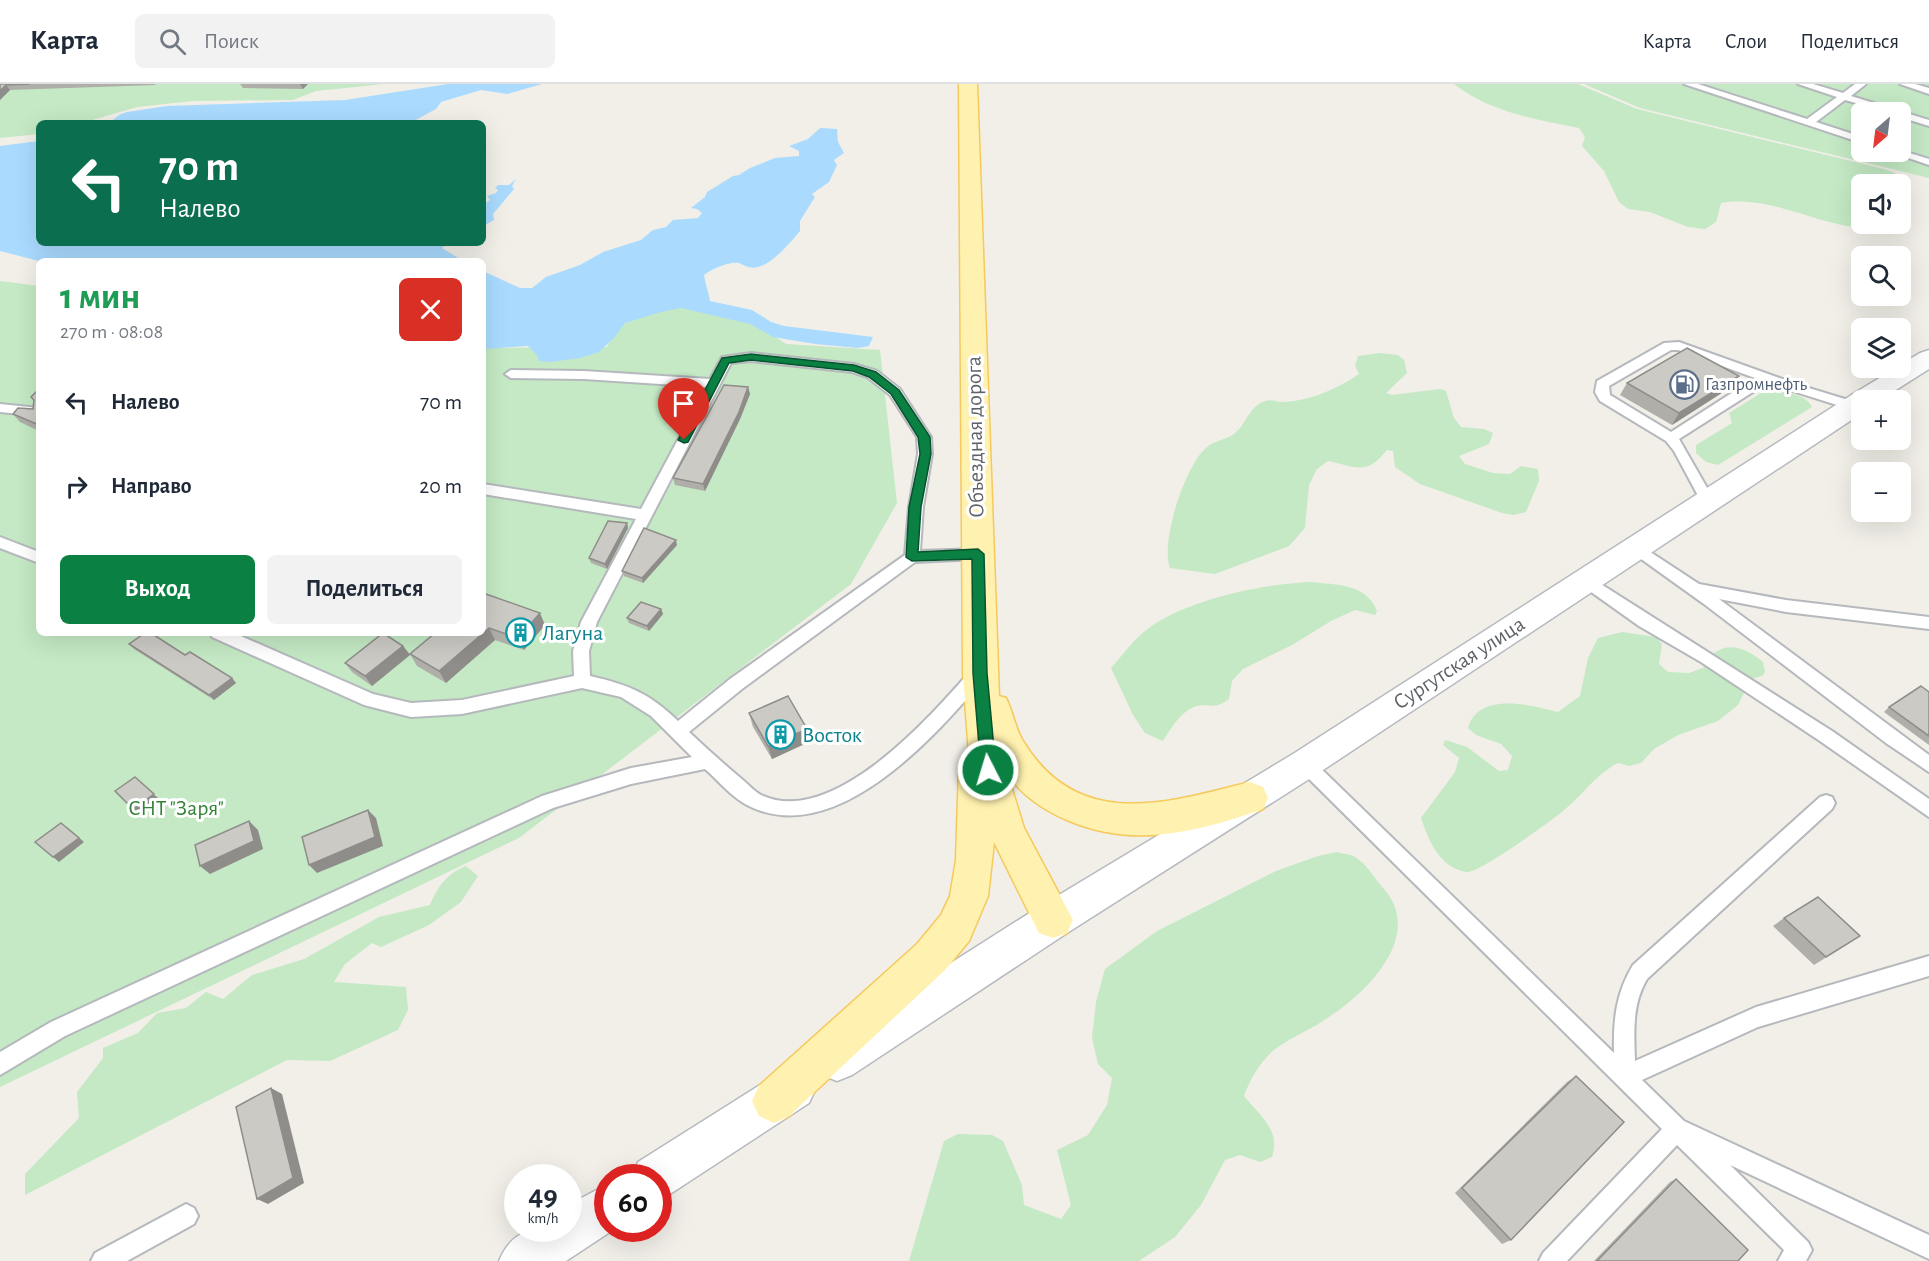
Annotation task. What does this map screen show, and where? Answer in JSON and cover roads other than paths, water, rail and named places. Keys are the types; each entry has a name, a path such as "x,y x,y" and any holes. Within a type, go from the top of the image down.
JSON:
{"main road":[{"name":"Объездная дорога","path":"968,84 980,673 988,770 1001,813 1018,853 1053,920"},
{"name":"Сургутская улица","path":"1878,390 1929,358"},
{"name":"Сургутская улица","path":"672,1166 1053,920 1305,764 1851,407"},
{"path":"980,673 1010,749 1024,771 1044,789 1073,807 1108,818 1147,821 1180,816 1250,798"},
{"path":"774,1101 931,957 955,928 969,896 975,860 980,673"},
{"path":"523,1261 594,1216"}],"lane":[{"path":"1689,84 1706,86 1851,137"},
{"path":"1803,84 1861,102"},
{"path":"1808,123 1862,84"},
{"path":"1905,84 1929,91"},
{"path":"1911,117 1929,123"},
{"path":"1911,157 1929,162"},
{"path":"1707,500 1680,449 1671,438 1605,398 1602,384 1668,346 1679,346 1765,378 1851,400"},
{"path":"582,681 581,651 589,622 726,360 751,357 854,368 872,374 895,392 924,437 926,454 915,507 912,557"},
{"path":"511,375 584,375 713,383"},
{"path":"1671,438 1765,378"},
{"path":"0,408 36,412"},
{"path":"486,489 645,515"},
{"path":"0,542 36,557"},
{"path":"1635,547 1695,587 1773,650 1929,765"},
{"path":"678,732 736,684 912,557 978,554"},
{"path":"1585,580 1645,622 1707,658 1827,736 1929,810"},
{"path":"1695,587 1745,600 1929,623"},
{"path":"225,636 370,700 411,710 462,707 582,681 625,692 657,711 708,761 755,801 783,810 814,805 855,788 893,762 930,729 980,673"},
{"path":"0,1065 58,1029 548,802 631,776 708,761"},
{"path":"1305,764 1677,1129 1803,1258"},
{"path":"1625,1078 1624,1005 1636,978 1827,803"},
{"path":"1625,1078 1660,1059 1756,1017 1929,966"},
{"path":"1677,1129 1929,1247"},
{"path":"1551,1261 1677,1129"},
{"path":"103,1261 186,1216"}],"water":[{"path":"448,84 542,84 507,94 481,90 441,102 436,109 416,120 113,120 127,112 167,106 345,100"},
{"path":"820,128 837,129 838,142 844,153 834,160 837,165 829,182 812,194 815,197 800,221 800,231 781,252 763,265 753,268 739,263 726,264 704,275 710,301 752,310 771,322 784,326 873,337 869,346 858,348 815,344 773,337 750,324 681,308 625,323 599,352 580,358 550,362 539,361 537,355 528,346 486,349 486,272 520,288 532,288 546,277 580,265 603,252 641,240 653,230 666,227 673,220 698,218 702,213 691,208 705,197 707,192 733,176 775,158 799,156 799,151 789,146 808,139"},
{"path":"36,141 36,246 444,246 442,248 458,258 36,258 36,260 0,251 0,146"},
{"path":"516,179 512,186 514,189 493,214 494,220 486,224 486,203 490,200 487,196 496,193 498,190 495,188 498,185 509,185"}],"place":[{"name":"Газпромнефть","path":"1684,385"},
{"name":"Лагуна","path":"521,633"},
{"name":"Восток","path":"781,735"}],"park label":[{"name":"СНТ \"Заря\"","path":"176,808"}]}
